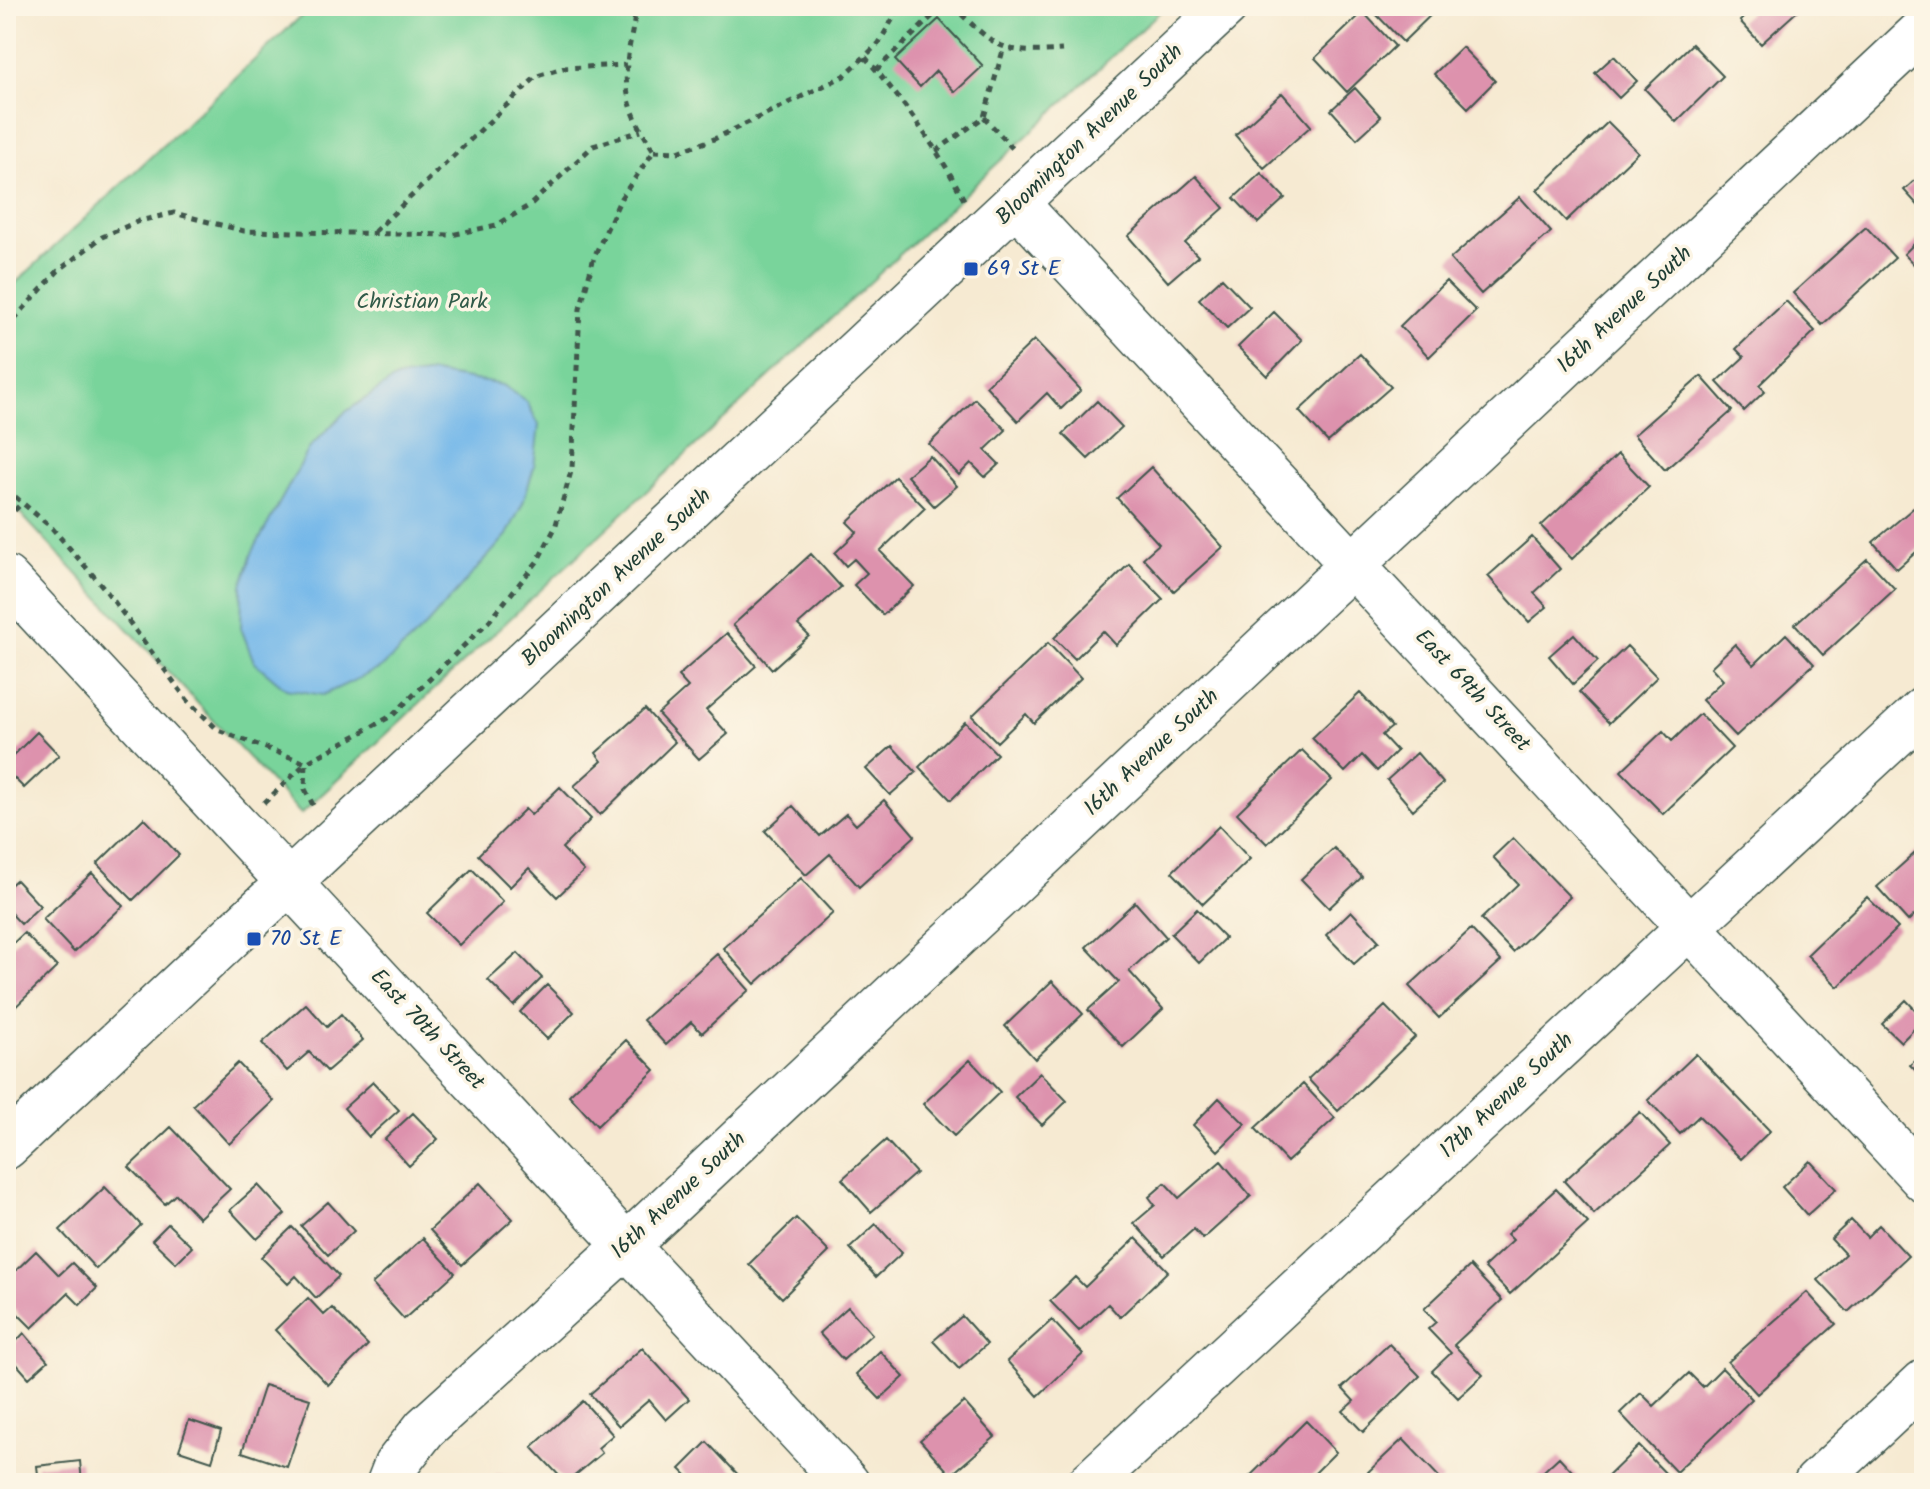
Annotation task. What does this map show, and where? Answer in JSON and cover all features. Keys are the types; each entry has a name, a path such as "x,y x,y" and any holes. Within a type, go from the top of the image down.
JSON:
{"street":[{"name":"Bloomington Avenue South","path":"6,1147 1002,219 1226,6"},
{"name":"16th Avenue South","path":"389,1483 396,1465 425,1428 626,1246 1924,29"},
{"name":"East 69th Street","path":"1002,219 1353,564 1924,1180"},
{"name":"East 70th Street","path":"6,578 847,1483"},
{"name":"17th Avenue South","path":"1090,1483 1924,709"},
{"path":"1816,1483 1924,1382"}],"path":[{"path":"637,6 624,79 629,109 654,151"},
{"path":"654,151 678,152 747,125 844,76 879,43 900,6"},
{"path":"876,70 943,6"},
{"path":"953,6 989,42 1023,53 1062,50"},
{"path":"936,151 984,117 1004,47"},
{"path":"865,57 896,92 936,151 971,215 1002,219"},
{"path":"373,233 537,76 563,68 626,65"},
{"path":"6,328 58,271 102,237 139,221 174,213 244,231 451,235 497,225 530,205 593,146 641,131"},
{"path":"239,828 306,763 393,715 489,621 537,562 555,528 572,468 580,309 594,257 621,198 654,151"},
{"path":"6,489 52,528 104,588 159,666 218,730 306,763"},
{"path":"6,519 22,503"},
{"path":"306,763 305,789 319,817"}],"green space":[{"name":"Christian Park","path":"312,6 1166,6 301,814 6,498 6,292"}],"water":[{"path":"433,373 503,385 527,402 539,425 534,467 523,503 507,535 426,626 381,668 323,695 286,689 254,662 241,628 242,585 252,553 310,447 344,413 396,378"}],"building":[{"path":"1376,6 1440,6 1403,42 1372,10"},
{"path":"1757,6 1803,6 1761,44 1740,21"},
{"path":"1363,12 1395,46 1347,92 1315,58"},
{"path":"939,19 983,66 955,92 936,71 920,87 895,60"},
{"path":"1692,44 1723,76 1676,122 1645,89"},
{"path":"1462,47 1495,81 1468,108 1434,74"},
{"path":"1614,56 1637,81 1619,98 1595,73"},
{"path":"1355,88 1381,117 1357,139 1331,110"},
{"path":"1282,93 1311,126 1264,168 1235,135"},
{"path":"1608,122 1638,152 1566,221 1537,190"},
{"path":"1924,172 1924,212 1904,190"},
{"path":"1261,173 1285,198 1258,223 1234,198"},
{"path":"1196,176 1224,208 1185,243 1198,256 1168,282 1128,236"},
{"path":"1520,197 1551,232 1481,294 1450,259"},
{"path":"1866,227 1895,258 1822,325 1793,293"},
{"path":"1924,234 1924,275 1904,254"},
{"path":"1222,278 1250,307 1227,328 1199,299"},
{"path":"1446,281 1476,311 1429,357 1400,326"},
{"path":"1786,301 1815,331 1759,385 1765,391 1744,411 1717,382 1744,357 1736,349"},
{"path":"1274,312 1302,340 1267,376 1238,347"},
{"path":"1034,340 1081,390 1061,409 1047,393 1018,421 986,386"},
{"path":"1360,354 1391,387 1328,442 1299,411"},
{"path":"1701,376 1732,411 1665,470 1634,435"},
{"path":"975,399 1006,430 985,450 999,464 985,477 971,463 959,475 929,444"},
{"path":"1097,401 1122,427 1088,459 1063,434"},
{"path":"1618,454 1649,487 1572,559 1541,526"},
{"path":"930,456 957,486 934,506 907,476"},
{"path":"1151,467 1223,547 1174,591 1143,558 1159,544 1117,498"},
{"path":"895,477 925,508 880,551 914,586 883,615 854,585 867,573 854,559 846,566 835,553 857,532 847,522"},
{"path":"1924,499 1924,545 1897,569 1873,542"},
{"path":"1532,537 1560,569 1534,593 1547,607 1529,622 1488,576"},
{"path":"811,554 841,587 798,625 809,636 772,669 733,625"},
{"path":"1867,559 1895,589 1823,655 1795,624"},
{"path":"1129,564 1163,599 1116,645 1103,631 1075,659 1054,638"},
{"path":"727,633 756,666 706,710 728,734 699,759 658,714 688,687 678,676"},
{"path":"1574,634 1598,661 1573,684 1549,656"},
{"path":"1786,634 1814,664 1736,736 1702,700 1723,680 1711,667 1735,644 1754,665"},
{"path":"1048,643 1081,678 1034,723 1026,714 997,742 972,716"},
{"path":"1627,646 1657,677 1609,723 1579,692"},
{"path":"1360,693 1392,727 1382,735 1397,751 1377,771 1362,755 1345,772 1312,738"},
{"path":"645,709 675,742 600,815 574,786 602,761 596,753"},
{"path":"1700,714 1732,748 1663,814 1621,771 1663,731 1672,741"},
{"path":"965,722 997,754 951,800 919,767"},
{"path":"37,732 59,755 24,788 6,770 6,763"},
{"path":"892,746 916,772 890,795 866,769"},
{"path":"1302,750 1332,780 1267,844 1237,813"},
{"path":"1417,753 1443,783 1413,810 1387,780"},
{"path":"560,787 591,819 562,848 584,871 557,897 529,868 510,887 478,855 525,809 531,815"},
{"path":"884,800 915,836 859,887 830,854 806,875 765,831 793,806 820,836 846,814 856,825"},
{"path":"144,818 179,855 133,900 97,864"},
{"path":"1219,826 1250,859 1203,904 1172,872"},
{"path":"1513,838 1570,897 1513,952 1481,919 1518,884 1493,857"},
{"path":"1924,845 1924,906 1908,921 1877,887"},
{"path":"1334,848 1362,877 1329,908 1301,879"},
{"path":"472,869 503,902 459,945 427,913"},
{"path":"92,873 123,906 74,952 43,919"},
{"path":"801,878 833,913 755,984 723,948"},
{"path":"16,880 40,906 21,924 6,908 6,889"},
{"path":"1867,897 1898,928 1838,987 1807,955"},
{"path":"1135,902 1166,937 1129,971 1163,1009 1123,1047 1088,1010 1119,982 1086,947"},
{"path":"1197,909 1225,938 1199,963 1171,934"},
{"path":"1351,911 1379,941 1354,964 1326,935"},
{"path":"1471,929 1501,961 1439,1018 1409,986"},
{"path":"24,933 57,967 7,1015 6,950"},
{"path":"518,953 542,978 514,1006 488,980"},
{"path":"717,954 749,990 702,1033 691,1022 666,1045 643,1020"},
{"path":"1052,981 1083,1014 1035,1059 1005,1026"},
{"path":"547,985 574,1012 547,1039 520,1012"},
{"path":"1906,1000 1924,1019 1901,1042 1882,1024"},
{"path":"306,1004 327,1027 341,1014 363,1040 327,1071 309,1052 287,1071 262,1043"},
{"path":"1385,1006 1415,1037 1338,1111 1308,1079"},
{"path":"626,1040 655,1070 597,1126 569,1095"},
{"path":"1924,1052 1924,1079 1910,1065"},
{"path":"1696,1054 1770,1131 1741,1159 1699,1116 1680,1134 1648,1100"},
{"path":"970,1060 1000,1092 954,1136 923,1104"},
{"path":"238,1063 274,1101 229,1144 193,1105"},
{"path":"1040,1073 1067,1101 1042,1125 1015,1097"},
{"path":"373,1082 399,1110 369,1137 344,1108"},
{"path":"1303,1084 1335,1118 1287,1162 1255,1128"},
{"path":"1219,1098 1245,1124 1218,1151 1193,1125"},
{"path":"1640,1112 1670,1145 1594,1214 1564,1181"},
{"path":"413,1113 438,1139 409,1166 385,1139"},
{"path":"171,1127 230,1189 199,1218 176,1194 165,1204 129,1167"},
{"path":"886,1140 916,1173 871,1212 842,1179"},
{"path":"1221,1161 1251,1196 1203,1239 1194,1229 1164,1256 1134,1223 1155,1205 1149,1197 1165,1183 1179,1198"},
{"path":"1810,1161 1836,1189 1807,1215 1782,1187"},
{"path":"480,1183 513,1219 462,1265 430,1230"},
{"path":"258,1185 285,1214 257,1239 230,1210"},
{"path":"105,1187 141,1225 96,1269 60,1230"},
{"path":"1556,1189 1588,1223 1510,1294 1484,1267 1513,1240 1507,1234"},
{"path":"328,1202 354,1231 328,1255 301,1226"},
{"path":"796,1218 829,1252 782,1298 749,1264"},
{"path":"1851,1220 1867,1237 1879,1225 1908,1256 1848,1312 1818,1280 1845,1254 1831,1239"},
{"path":"168,1224 192,1247 176,1263 152,1240"},
{"path":"876,1224 902,1253 876,1277 850,1248"},
{"path":"292,1227 339,1276 316,1298 296,1276 288,1284 261,1257"},
{"path":"423,1238 455,1273 404,1319 372,1284"},
{"path":"1136,1238 1168,1271 1120,1317 1108,1304 1079,1331 1050,1301 1075,1277 1085,1287"},
{"path":"36,1251 59,1275 72,1263 97,1288 80,1305 68,1293 32,1328 6,1302 6,1280"},
{"path":"1470,1266 1502,1300 1454,1345 1483,1375 1458,1398 1432,1371 1451,1353 1428,1329 1436,1322 1424,1309"},
{"path":"1807,1292 1836,1324 1757,1394 1728,1362"},
{"path":"308,1298 324,1315 332,1308 368,1345 328,1385 275,1330"},
{"path":"848,1307 872,1334 843,1360 819,1333"},
{"path":"962,1316 987,1344 959,1369 933,1341"},
{"path":"1052,1320 1083,1354 1038,1396 1007,1361"},
{"path":"24,1333 48,1361 29,1378 6,1352"},
{"path":"1389,1344 1420,1376 1363,1432 1343,1411 1354,1401 1342,1388"},
{"path":"642,1348 689,1399 666,1420 649,1400 619,1426 590,1394"},
{"path":"880,1351 904,1377 880,1399 856,1374"},
{"path":"1722,1368 1752,1399 1676,1472 1620,1413 1641,1393 1654,1406 1689,1373 1703,1387"},
{"path":"264,1385 310,1399 287,1467 242,1452"},
{"path":"583,1401 613,1435 598,1448 602,1453 566,1483 532,1447"},
{"path":"964,1402 995,1437 951,1475 920,1440"},
{"path":"189,1420 221,1431 212,1461 179,1450"},
{"path":"1306,1421 1336,1452 1305,1483 1243,1483"},
{"path":"1403,1439 1442,1480 1439,1483 1378,1483 1368,1472"},
{"path":"707,1442 746,1483 694,1483 680,1469"},
{"path":"1639,1446 1670,1478 1664,1483 1601,1483"},
{"path":"1559,1457 1583,1483 1531,1483"},
{"path":"80,1461 82,1483 39,1483 37,1466"},
{"path":"496,1474 538,1479 538,1483 494,1483"}],"place":[{"name":"69 St E","path":"971,269"},
{"name":"70 St E","path":"254,939"}]}
